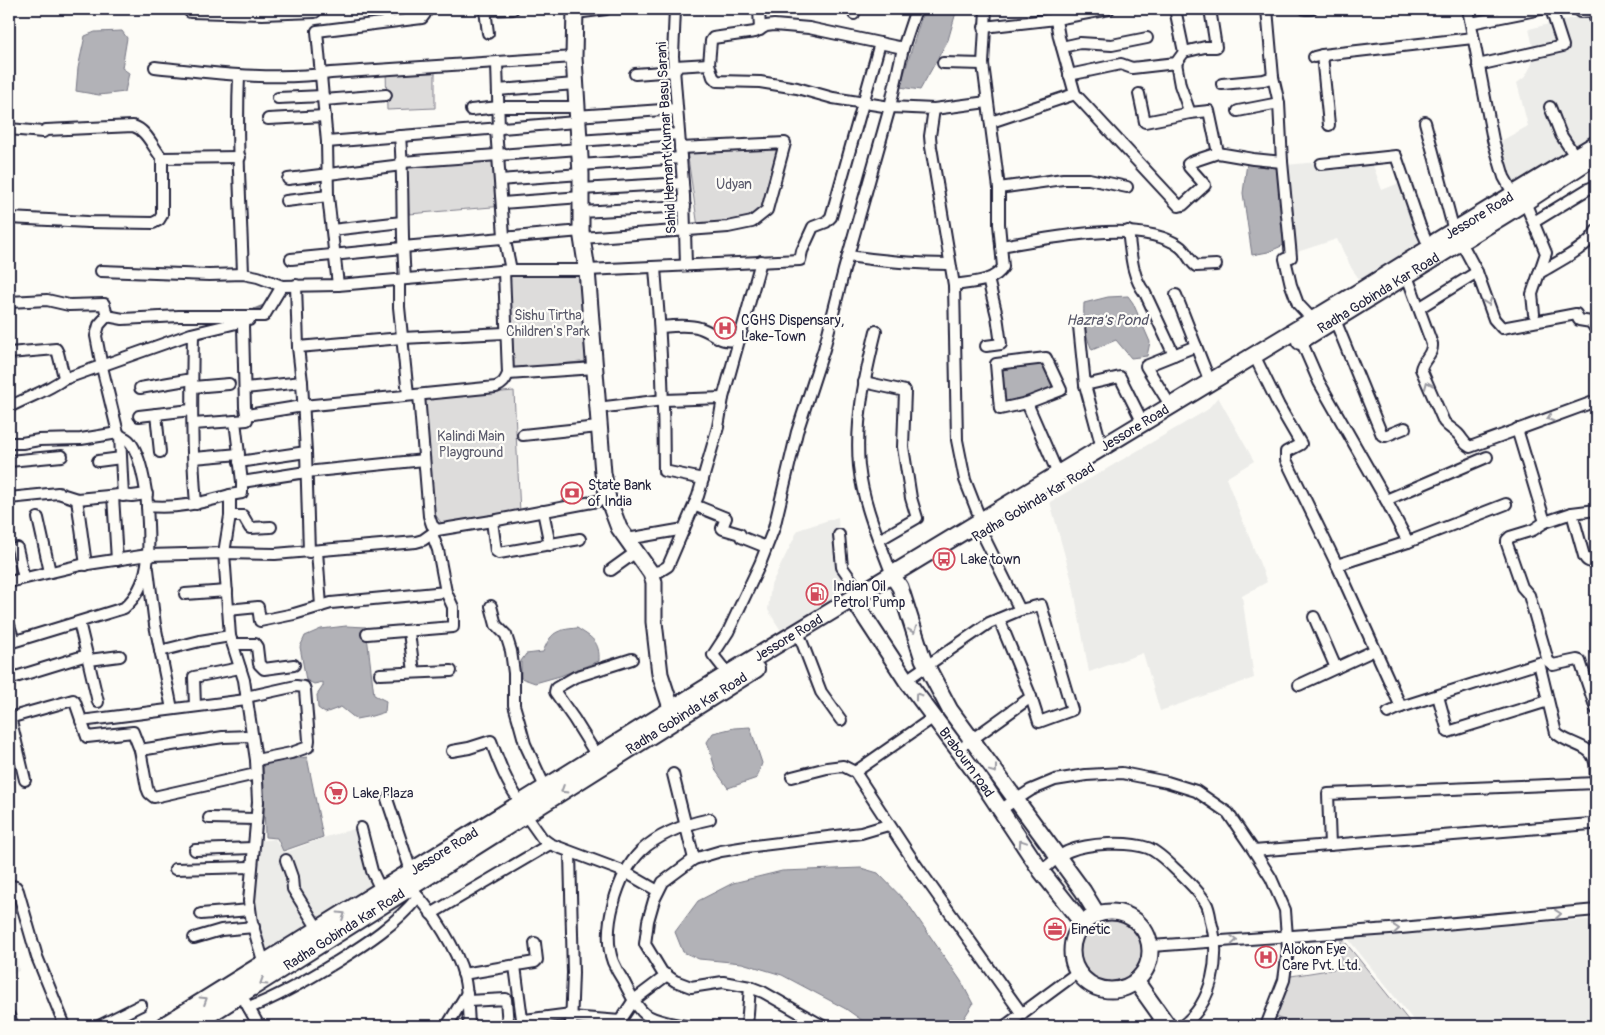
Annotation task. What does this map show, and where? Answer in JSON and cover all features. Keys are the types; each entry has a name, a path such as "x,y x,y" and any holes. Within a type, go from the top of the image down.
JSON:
{"main road":[{"name":"Jessore Road","path":"1519,198 1575,156 1596,144"},
{"name":"Radha Gobinda Kar Road","path":"857,601 895,580 1298,335 1335,320 1407,276 1433,253 1458,236 1519,198 1596,155"},
{"path":"1298,335 1313,320 1433,253"},
{"name":"Jessore Road","path":"981,527 1058,474 1210,382 1257,360"},
{"name":"Jessore Road","path":"163,1026 241,995 264,964 318,929 382,890 410,883 523,809 544,788 597,756 673,715 728,674 800,636 857,601"},
{"name":"Radha Gobinda Kar Road","path":"523,809 800,636"},
{"name":"Radha Gobinda Kar Road","path":"191,1026 410,883"}],"street":[{"path":"386,9 389,22"},
{"path":"317,31 422,18 425,14 424,9"},
{"path":"488,33 484,10 513,9"},
{"path":"606,9 576,11 574,57 582,234 598,427 608,499 619,528 651,572 654,582 654,622 660,674 673,715"},
{"name":"Sahid Hemant Kumar Basu Sarani","path":"675,9 673,56 685,206 686,265"},
{"path":"760,9 760,30"},
{"path":"728,674 713,655 728,632 774,528 797,432 824,349 890,107 903,48 916,9"},
{"path":"954,285 988,279 996,275 1003,267 999,224 1000,188 983,64 986,9"},
{"path":"984,27 1055,14 1109,9"},
{"path":"1175,9 1184,52"},
{"path":"1190,113 1180,85 1176,63 1184,52 1205,46 1216,47 1210,9"},
{"path":"1267,9 1273,77 1279,103 1282,162 1292,257 1285,259 1298,304 1313,320"},
{"path":"1305,9 1311,9"},
{"path":"1468,9 1493,140 1504,177 1534,222 1546,253 1532,294 1534,314"},
{"path":"1471,23 1541,9"},
{"path":"1478,65 1562,46 1551,9"},
{"path":"1577,9 1580,12 1594,11 1596,24"},
{"path":"190,12 262,14 315,10 327,142 328,196 338,285"},
{"path":"1055,14 1075,94 1179,206 1183,205 1205,185 1188,164 1218,153 1282,162"},
{"path":"903,48 809,28 770,25 760,30 713,38 711,41 709,64 713,77 717,82 760,82 890,107 934,108 987,102"},
{"path":"1062,47 1080,43 1112,45 1147,38"},
{"path":"1329,125 1318,56 1474,38"},
{"path":"101,271 209,275 242,274 258,277 282,286 296,284 338,285 507,270 655,268 800,260 813,227 826,222 831,217 880,43"},
{"path":"155,67 239,76 304,76 574,57"},
{"path":"247,415 303,406 496,387 505,382 508,374 506,333 507,270 498,155 497,63"},
{"path":"943,63 983,64"},
{"path":"1069,75 1121,64 1132,68 1176,63"},
{"path":"635,74 709,64"},
{"path":"239,76 237,119 240,157 242,274"},
{"path":"1222,84 1264,80 1273,77"},
{"path":"498,90 575,84"},
{"path":"991,122 1075,94"},
{"path":"1139,94 1145,122 1209,111 1218,153"},
{"path":"278,98 386,95"},
{"path":"1238,111 1279,103"},
{"path":"471,110 498,107 576,115"},
{"path":"1550,107 1561,135 1575,156"},
{"path":"934,108 930,136 931,147 954,285 957,440 965,480 981,527 1020,610"},
{"path":"327,142 498,129 576,115 677,109"},
{"path":"268,119 325,116"},
{"path":"1425,122 1458,236 1477,272 1494,319 1502,328 1576,314 1579,320 1591,322 1596,330"},
{"path":"9,129 43,132 46,130 133,126 145,133 162,158 162,215 159,220 153,223 9,218"},
{"path":"288,179 402,164 679,134"},
{"path":"367,634 453,627 453,607 446,592 429,516 424,460 402,338 399,307 403,247 400,136"},
{"path":"291,258 504,236 685,230 728,227 752,222 767,210 785,142 681,153 581,187 502,203"},
{"path":"1321,164 1396,156 1433,253"},
{"path":"162,158 240,157"},
{"path":"1000,188 1063,179 1089,179 1127,186"},
{"path":"500,180 581,187 685,206"},
{"path":"581,187 683,183"},
{"path":"1534,222 1596,186"},
{"path":"286,201 328,196"},
{"path":"332,230 402,222"},
{"path":"1001,246 1072,235 1128,231 1170,240 1184,250 1191,263 1196,266 1216,265"},
{"path":"1128,231 1134,269 1140,288 1145,293 1174,355"},
{"path":"1539,273 1568,257 1594,237 1596,231"},
{"path":"848,256 885,262 949,264"},
{"path":"651,572 660,571 668,566 694,505 718,427 723,398 761,261"},
{"path":"655,268 664,400 664,471 703,479"},
{"path":"1419,308 1477,272"},
{"path":"1407,276 1433,348 1432,353 1422,364 1422,369 1442,418 1448,427 1458,434 1464,443 1470,447 1596,401"},
{"path":"986,346 1001,344 997,316 988,279"},
{"path":"296,284 306,472 313,551 321,606"},
{"path":"107,316 123,319 231,316 245,321 264,316 282,286"},
{"path":"1176,296 1210,382"},
{"path":"9,302 47,300 69,305 104,304 107,316"},
{"path":"107,316 99,325 96,336 119,435 124,496"},
{"path":"9,407 53,387 65,378 102,367 192,334 264,316"},
{"path":"1335,320 1382,435 1385,436 1406,428"},
{"path":"193,424 247,420 245,321"},
{"path":"1079,326 1085,385 1102,448"},
{"path":"660,327 699,327 717,338 732,342 740,340"},
{"path":"876,331 862,392 858,428 859,467 865,496 879,540 926,666 950,710 1083,891 1097,914"},
{"path":"298,347 402,338 506,333"},
{"path":"192,334 193,383 191,410 196,504"},
{"path":"1298,335 1319,382 1408,542"},
{"path":"1174,404 1167,400 1146,366 1196,346"},
{"path":"9,353 56,349 65,378"},
{"path":"1046,358 1061,390 1027,404 1000,409 996,364 1046,358"},
{"path":"1257,360 1279,406 1301,444 1286,452 1286,460 1337,565 1401,707"},
{"path":"508,374 594,368"},
{"path":"1085,385 1120,377 1143,423"},
{"path":"245,388 302,382"},
{"path":"864,382 905,392 903,447 911,498 917,518 879,540"},
{"path":"140,388 193,383 229,384"},
{"path":"597,408 664,400 723,398"},
{"path":"1027,404 1058,474"},
{"path":"139,416 191,410"},
{"path":"156,414 160,452"},
{"path":"147,506 164,508 196,504 242,493 235,421"},
{"path":"523,435 598,427"},
{"path":"1517,429 1545,522"},
{"path":"9,443 119,435 128,440 137,457 147,494 148,558 155,625 172,709"},
{"path":"194,458 239,458 306,452"},
{"path":"9,461 62,456"},
{"path":"1386,500 1487,457"},
{"path":"98,461 121,458"},
{"path":"242,482 306,472 424,460"},
{"path":"9,498 58,493 77,499 147,494"},
{"path":"230,495 230,516 224,552 228,610 231,640 240,668 256,760 258,802 249,901 264,964"},
{"path":"113,496 117,560"},
{"path":"77,499 86,565"},
{"path":"9,582 50,572 117,560 224,552 275,554 416,542 434,532 608,499"},
{"path":"1337,565 1408,542 1506,504"},
{"path":"694,505 726,518 722,528 740,534 741,537 766,547"},
{"path":"1596,510 1572,513 1545,522 1533,530 1510,537 1507,540 1507,544 1522,587 1530,595 1548,661 1553,665 1579,660 1596,710"},
{"path":"543,511 550,545"},
{"path":"1572,513 1584,556 1587,561 1596,562"},
{"path":"230,516 243,516 250,528 271,527"},
{"path":"38,518 50,572"},
{"path":"492,521 497,553 580,539"},
{"path":"627,539 684,529"},
{"path":"839,535 842,567 857,601"},
{"path":"17,548 24,578"},
{"path":"611,570 624,563 636,552"},
{"path":"9,625 11,642 124,608 141,587 148,558"},
{"path":"185,594 227,591"},
{"path":"228,610 258,607 260,621 294,614 331,603 446,592"},
{"name":"Brabourn road","path":"857,601 906,680 958,750 1041,871 1083,924"},
{"path":"906,680 989,623 1020,610 1041,604 1072,710 1039,722 1031,697 999,619"},
{"path":"491,606 496,626 506,635 511,652 516,714 525,744 544,788"},
{"path":"1314,617 1336,668"},
{"path":"79,622 98,702"},
{"path":"409,632 414,672"},
{"path":"800,636 821,692 841,720"},
{"path":"160,651 200,640 231,640 255,644 259,664 264,669 294,665"},
{"path":"1299,685 1375,650"},
{"path":"9,679 88,657 120,656"},
{"path":"597,756 555,692 556,688 575,677 632,660"},
{"path":"1330,845 1328,794 1596,785 1595,761 1591,753 1587,749 1562,739 1556,733 1539,663 1401,707 1388,713"},
{"path":"195,706 194,677 240,668"},
{"path":"380,674 451,671"},
{"path":"81,721 195,706 246,698 296,686 304,687 308,746 290,753 256,760"},
{"path":"1438,696 1448,732 1548,701"},
{"path":"958,750 1031,697"},
{"path":"25,780 9,718 70,700 75,702 87,737 133,732 140,750 147,788 154,797 256,774"},
{"path":"855,772 934,717"},
{"path":"140,750 223,737 251,736"},
{"path":"452,751 470,748 491,741 512,792 542,838 550,844 570,853 625,872 658,891"},
{"path":"792,777 843,766 855,772 916,866 1022,1014"},
{"path":"1000,810 1031,790 1055,780 1086,775 1122,773 1167,782 1196,791 1228,814 1271,878 1285,910 1288,950 1284,980 1266,1026"},
{"path":"674,774 694,859"},
{"path":"387,799 410,883 442,928 463,974 469,1026"},
{"path":"208,818 256,819"},
{"path":"686,1026 646,1016 634,1000 613,961 610,945 610,924 615,899 625,872 642,851 658,839 686,824 710,819"},
{"path":"1254,851 1581,825 1591,824 1596,821"},
{"path":"823,1026 764,992 750,987 723,982 692,987 675,981 662,972 645,944 648,921 654,900 663,882 694,859 721,851 746,847 861,833 888,825"},
{"path":"362,828 372,871 382,890"},
{"path":"431,914 550,844"},
{"path":"1041,871 1066,852 1086,845 1117,844 1149,848 1168,862 1190,883 1207,904 1213,927 1216,964 1208,991 1197,1010 1182,1026"},
{"path":"195,850 253,848"},
{"path":"570,853 573,973 571,1019"},
{"path":"286,860 292,877 293,890 318,929"},
{"path":"175,869 251,867"},
{"path":"241,995 271,999 324,970 376,937 408,909 410,883"},
{"path":"9,884 18,890 38,957 65,1026"},
{"path":"202,914 250,910"},
{"path":"1151,946 1390,929 1596,910"},
{"path":"1111,912 1125,914 1138,921 1146,932 1151,946 1150,959 1145,972 1136,982 1116,990 1105,990 1085,981 1078,972 1072,953 1073,942 1083,924 1097,914 1111,912"},
{"path":"194,938 221,930 254,927"},
{"path":"463,974 535,962 537,960 535,944"},
{"path":"515,966 520,1016 525,1020 571,1019 595,1023 620,1021 634,1000 667,975"},
{"path":"1005,1026 1078,972"},
{"path":"1136,982 1161,1024"},
{"path":"747,1026 750,987"},
{"path":"241,995 257,1025"},
{"path":"447,1026 467,997"},
{"path":"467,997 506,999 508,1026"},
{"path":"99,1026 141,1005"},
{"path":"9,1016 13,1026"}],"shaded area":[{"path":"1593,13 1596,46 1596,134 1515,185 1509,174 1501,141 1528,126 1517,83 1525,77 1532,64 1533,47 1529,29"},
{"path":"1370,157 1382,190 1412,178 1431,239 1362,283 1352,269 1337,239 1294,253 1286,165"},
{"path":"1218,397 1254,461 1226,478 1267,582 1242,596 1254,678 1160,711 1143,653 1089,672 1073,585 1050,502 1207,410"},
{"path":"838,517 840,568 857,591 783,634 768,610 771,585 798,530"},
{"path":"357,828 377,889 266,957 252,909 256,841 275,839 284,853 326,837"},
{"path":"9,901 19,971 9,975"},
{"path":"1596,919 1596,1026 1418,1026 1345,935"}],"green space":[{"path":"435,67 435,108 387,110 386,70"},
{"name":"Udyan","path":"789,140 768,212 699,234 686,144"},
{"path":"499,156 504,206 409,214 407,163"},
{"name":"Sishu Tirtha Children's Park","path":"581,272 590,361 512,369 508,275"},
{"name":"Kalindi Main Playground","path":"514,391 520,513 442,524 434,513 421,399"},
{"path":"1105,916 1120,918 1139,934 1143,950 1143,965 1127,978 1113,983 1105,983 1092,976 1082,963 1080,955 1080,939 1083,931 1092,923"},
{"path":"1341,937 1413,1026 1302,1026 1275,1017 1291,976 1341,968"}],"water":[{"path":"924,9 957,9 948,40 920,90 900,87"},
{"path":"122,31 127,38 122,68 129,73 125,92 99,95 76,91 78,68 85,36 95,32"},
{"path":"1276,162 1285,233 1284,245 1268,252 1252,255 1243,193 1247,163"},
{"name":"Hazra's Pond","path":"1128,296 1150,342 1147,356 1131,358 1116,340 1092,350 1085,327 1084,303 1108,297"},
{"path":"1044,362 1056,388 1012,405 1003,401 999,371 1006,366"},
{"path":"346,626 366,627 374,695 386,701 385,712 356,719 341,707 325,713 318,708 317,695 323,686 323,682 314,684 306,680 300,647 305,636 321,629"},
{"path":"577,628 596,644 599,661 560,676 535,683 521,678 521,661 526,654 543,652 555,633"},
{"path":"750,727 762,763 757,778 728,788 716,771 707,742 713,733 734,728"},
{"path":"307,757 323,837 283,851 277,838 265,837 263,764"},
{"path":"861,868 878,873 908,904 961,981 973,1004 959,1026 870,1026 846,1009 782,975 742,963 699,959 683,952 675,932 698,901 733,883 782,871"}],"waterway":[{"path":"248,312 263,306"},
{"path":"51,392 78,379"}],"place":[{"name":"CGHS Dispensary, Lake-Town","path":"725,328"},
{"name":"State Bank of India","path":"572,493"},
{"name":"Lake town","path":"944,559"},
{"name":"Indian Oil Petrol Pump","path":"817,594"},
{"name":"Lake Plaza","path":"336,793"},
{"name":"Einetic","path":"1055,929"},
{"name":"Alokon Eye Care Pvt. Ltd.","path":"1266,957"}]}
